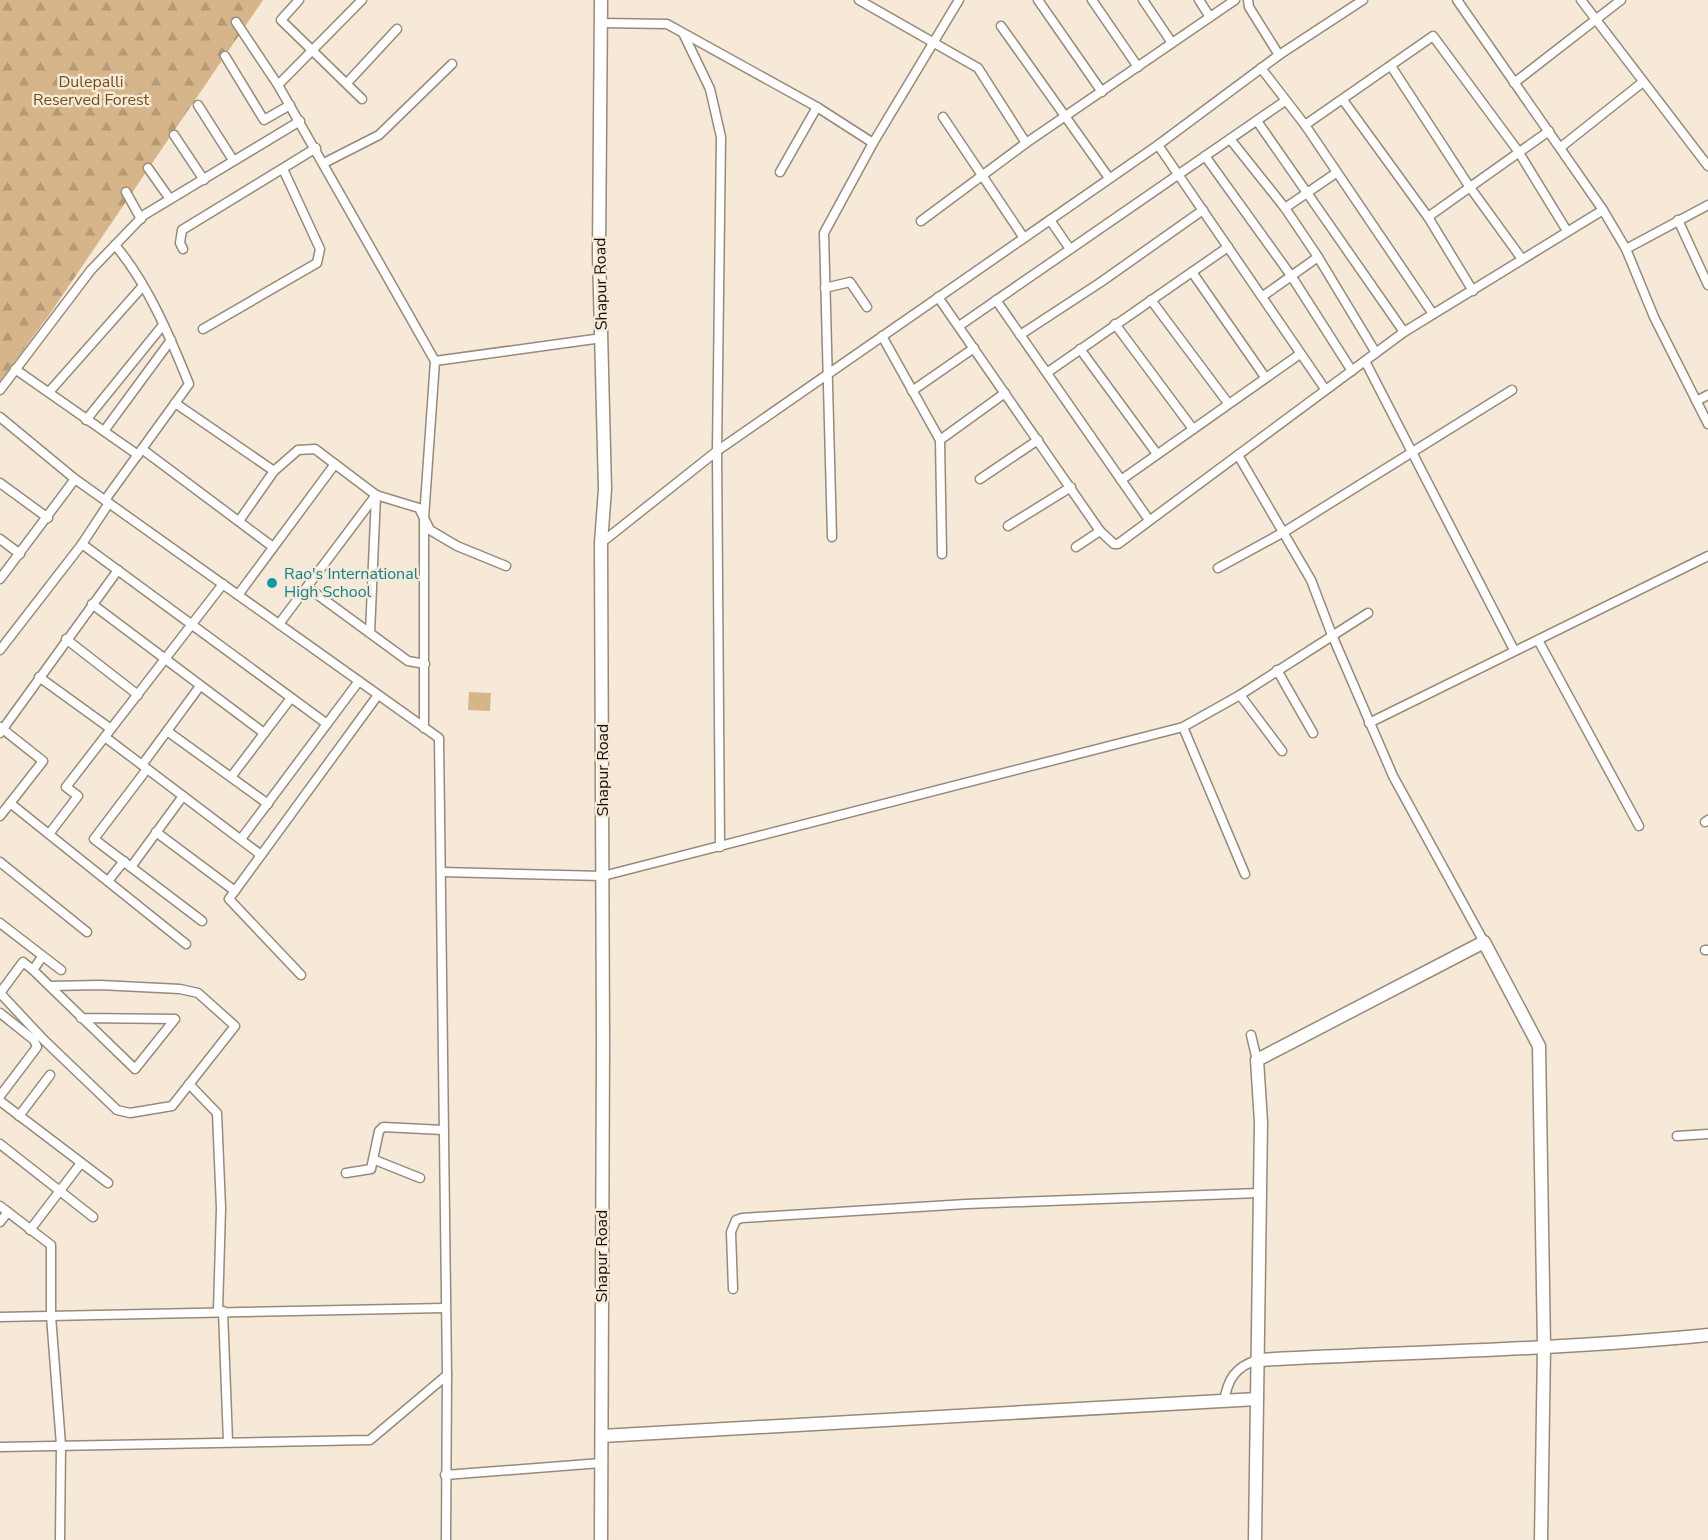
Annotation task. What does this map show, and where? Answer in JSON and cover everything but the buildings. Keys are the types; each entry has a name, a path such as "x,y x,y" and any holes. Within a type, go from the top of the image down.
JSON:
{"street":[{"path":"299,0 281,20 362,99"},
{"path":"278,85 362,0"},
{"name":"Shapur Road","path":"601,1540 603,876 601,543 605,489 599,253 602,0"},
{"path":"859,0 978,68 1026,143"},
{"path":"832,537 824,233 873,143 959,0"},
{"path":"1038,0 1102,92"},
{"path":"1092,0 1138,67"},
{"path":"1143,0 1172,43"},
{"path":"1199,0 1210,16"},
{"path":"921,221 1026,143 1235,0"},
{"path":"1248,0 1249,7 1279,55"},
{"path":"601,543 717,451 1158,145 1279,55 1363,0"},
{"path":"1457,0 1603,210 1626,249 1654,317 1708,424"},
{"path":"1581,0 1708,166"},
{"path":"1514,83 1621,0"},
{"path":"236,22 316,148 435,361 424,518 424,728"},
{"path":"601,23 667,24 817,106 873,143"},
{"path":"1001,26 1064,117 1110,178"},
{"path":"347,83 397,29"},
{"path":"684,35 710,89 721,137 717,451 720,847"},
{"path":"1305,125 1433,36 1518,151 1567,231"},
{"path":"225,56 264,120 290,105"},
{"path":"324,163 379,135 452,64"},
{"path":"1391,66 1469,186 1522,259"},
{"path":"1261,68 1305,125 1433,314"},
{"path":"1561,147 1643,82"},
{"path":"1343,100 1428,217 1473,291"},
{"path":"959,326 1285,101"},
{"path":"198,105 233,160"},
{"path":"780,172 817,106"},
{"path":"943,117 1024,238"},
{"path":"0,390 91,270 141,219 233,160 300,121"},
{"path":"1257,121 1404,332"},
{"path":"1428,217 1518,151 1550,131"},
{"path":"174,135 204,180"},
{"path":"1230,139 1285,208 1318,257 1376,353"},
{"path":"1158,145 1325,389"},
{"path":"183,249 180,243 182,230 316,148"},
{"path":"1698,152 1708,148"},
{"path":"1205,156 1292,277 1352,371"},
{"path":"148,168 170,199"},
{"path":"203,329 317,263 320,249 283,169"},
{"path":"1285,208 1336,172"},
{"path":"126,192 141,219"},
{"path":"1626,249 1708,205"},
{"path":"1020,334 1101,282 1203,210"},
{"path":"938,297 1100,531 1109,542 1119,544 1404,332 1603,210"},
{"path":"1050,220 1070,249"},
{"path":"1678,220 1708,285"},
{"path":"0,650 82,544 107,501 189,384 171,340 133,266 115,245"},
{"path":"1048,372 1228,247"},
{"path":"1263,296 1318,257"},
{"path":"1192,272 1265,377"},
{"path":"825,288 850,282 867,307"},
{"path":"49,392 142,287"},
{"path":"996,300 1149,520"},
{"path":"1151,300 1228,403"},
{"path":"1115,324 1192,429"},
{"path":"86,420 163,326"},
{"path":"882,336 940,440 942,554"},
{"path":"435,361 602,338"},
{"path":"104,431 171,340"},
{"path":"912,391 974,348"},
{"path":"1080,349 1157,454"},
{"path":"1121,480 1300,354"},
{"path":"1365,361 1514,650"},
{"path":"15,369 86,420 140,452 273,547"},
{"path":"1218,568 1284,532 1512,390"},
{"path":"940,440 1005,393"},
{"path":"1696,400 1708,395"},
{"path":"175,403 274,471"},
{"path":"0,417 75,478 439,738 442,872 444,1308 447,1375 446,1540"},
{"path":"980,479 1038,440"},
{"path":"238,521 274,471 298,450 315,449 376,495 419,508 430,530 457,546 506,567"},
{"path":"1238,455 1311,580 1332,635 1393,776 1539,1047 1544,1347 1541,1540"},
{"path":"238,595 335,464"},
{"path":"0,579 48,518 75,478"},
{"path":"0,483 48,518"},
{"path":"1008,525 1071,487"},
{"path":"279,624 376,495"},
{"path":"370,633 376,495"},
{"path":"1076,547 1100,531"},
{"path":"0,539 20,554"},
{"path":"82,544 327,724"},
{"path":"1369,723 1708,556"},
{"path":"0,816 43,761 1,730 118,570"},
{"path":"49,834 78,796 66,787 223,584"},
{"path":"307,587 408,661 425,664"},
{"path":"92,604 264,733"},
{"path":"442,872 603,876 1183,727 1240,695 1368,613"},
{"path":"66,639 138,695"},
{"path":"1538,640 1639,826"},
{"path":"1278,670 1312,733"},
{"path":"39,677 111,729"},
{"path":"241,840 359,681"},
{"path":"200,686 94,839 202,921"},
{"path":"302,975 230,899 378,694"},
{"path":"1240,695 1282,751"},
{"path":"231,777 291,698"},
{"path":"1183,727 1245,874"},
{"path":"167,731 268,804"},
{"path":"105,737 261,855"},
{"path":"108,881 156,832 183,796"},
{"path":"10,803 186,944"},
{"path":"156,832 235,891"},
{"path":"0,862 87,932"},
{"path":"0,923 61,970"},
{"path":"1257,1060 1484,942"},
{"path":"33,949 0,993 112,1107 130,1113 172,1106 236,1026 198,993 180,989 111,985 50,986"},
{"path":"33,970 42,957"},
{"path":"23,962 50,986 81,1018 135,1069 176,1019 81,1018"},
{"path":"0,1013 37,1043 37,1047 0,1096"},
{"path":"1251,1035 1257,1060 1261,1122 1256,1540"},
{"path":"19,1116 50,1076"},
{"path":"189,1084 217,1113 221,1208 220,1311 228,1442"},
{"path":"0,1101 108,1183"},
{"path":"346,1173 369,1171 375,1160 379,1131 383,1127 443,1130"},
{"path":"1677,1136 1708,1134"},
{"path":"0,1144 93,1216"},
{"path":"375,1160 420,1178"},
{"path":"30,1230 81,1163"},
{"path":"733,1289 732,1225 736,1220 742,1218 966,1204 1259,1193"},
{"path":"0,1206 51,1245 51,1316 61,1445 60,1540"},
{"path":"0,1222 8,1212"},
{"path":"0,1317 444,1308"},
{"path":"1224,1401 1227,1385 1237,1369 1257,1360 1544,1347 1708,1335"},
{"path":"0,1447 370,1440 447,1375"},
{"path":"602,1436 1257,1399"},
{"path":"445,1475 601,1463"}],"green space":[{"name":"Dulepalli Reserved Forest","path":"0,0 263,0 49,315 0,381"},
{"path":"469,692 491,693 490,711 468,710"}],"place":[{"name":"Rao's International High School","path":"272,583"}]}
